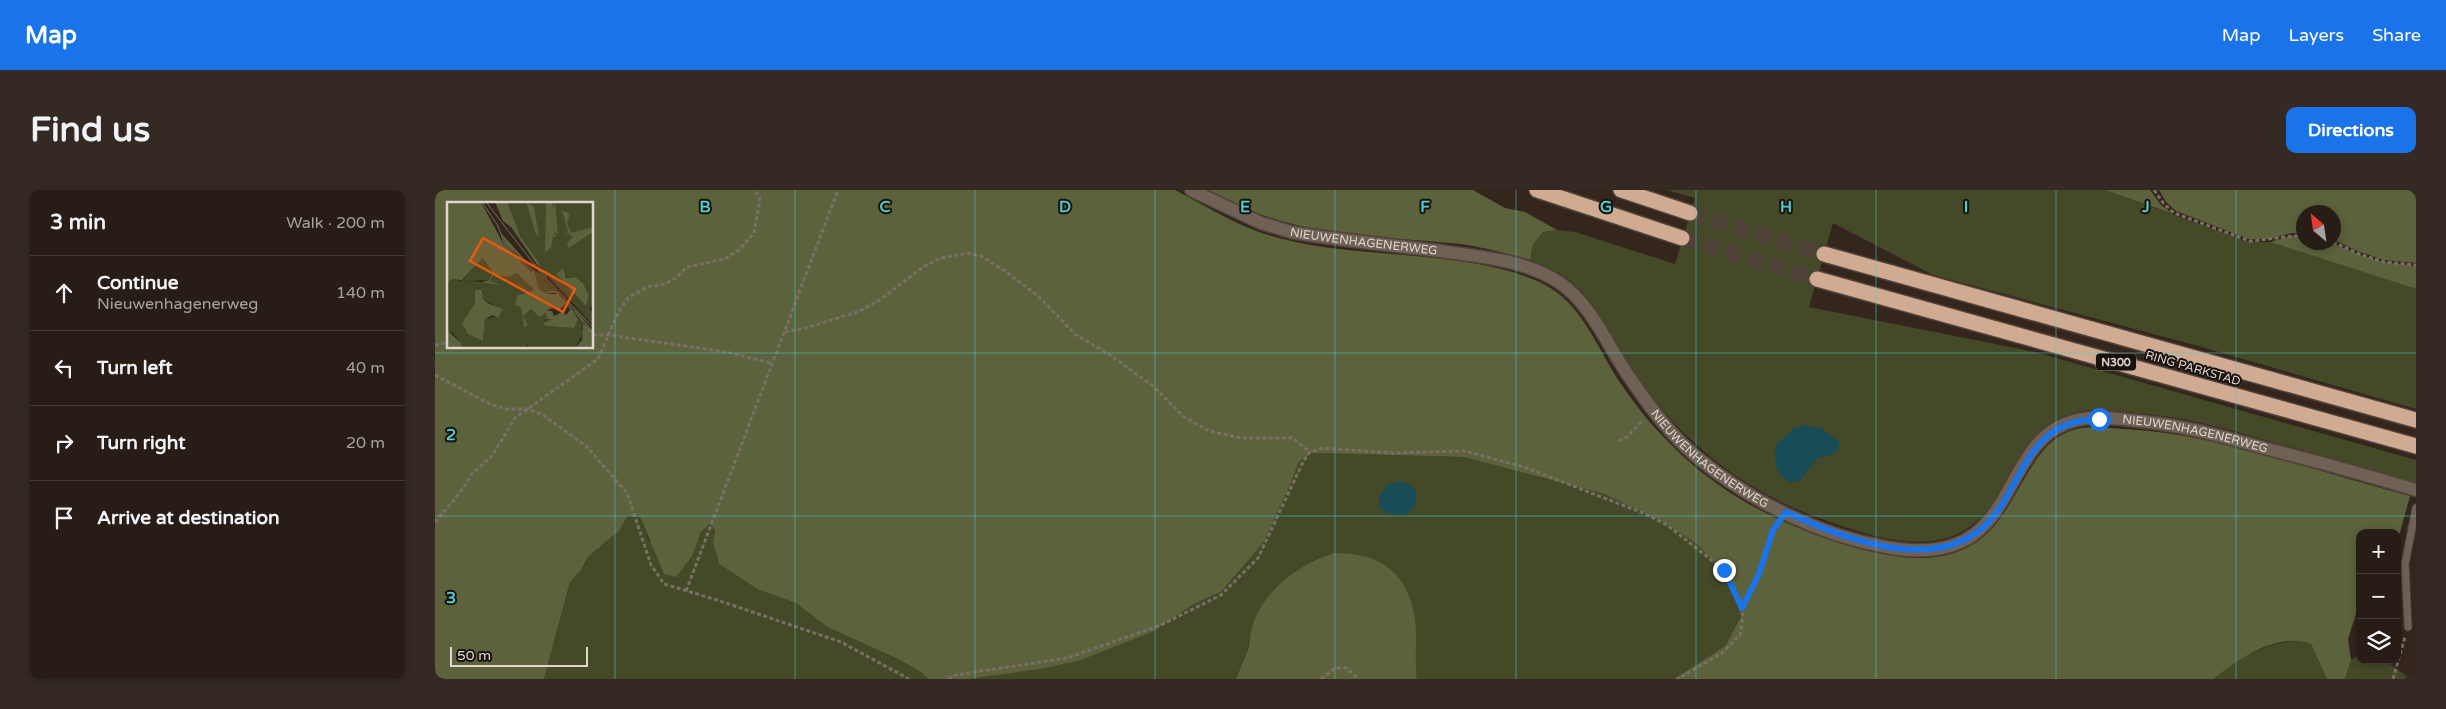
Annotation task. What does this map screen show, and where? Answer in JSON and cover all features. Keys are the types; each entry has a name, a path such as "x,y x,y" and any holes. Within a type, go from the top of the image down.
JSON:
{"highway":[{"path":"1537,190 1682,238"},
{"path":"1621,190 1690,213"},
{"name":"RING PARKSTAD","path":"1824,254 2416,420"},
{"name":"RING PARKSTAD","path":"1817,279 2416,446"}],"street":[{"name":"NIEUWENHAGENERWEG","path":"1191,190 1261,224 1291,232 1493,258 1550,277 1576,298 1597,325 1632,382 1662,422 1698,458 1739,486 1786,512 1811,524 1854,539 1888,547 1929,550 1943,548 1972,535 1987,523 1998,510 2033,451 2047,435 2065,424 2088,419 2118,419 2185,426 2416,490"}],"lane":[{"path":"2408,626 2405,564 2416,508"}],"path":[{"path":"435,522 459,494 472,474 493,456 510,424 527,409 598,359 618,314 628,298 647,287 670,281 687,267 725,259 740,249 754,232 760,199 755,190"},
{"path":"686,591 771,362 785,332 838,190"},
{"path":"2154,190 2164,204 2174,213 2250,241 2267,241 2296,235"},
{"path":"2341,245 2385,262 2416,264"},
{"path":"785,332 809,327 860,311 881,299 923,267 941,258 968,253 981,256 1005,271 1037,296 1076,335 1107,353 1153,386 1184,417 1209,431 1241,438 1292,438 1310,452"},
{"path":"594,335 609,334 726,352 771,362"},
{"path":"435,375 493,405 527,409 543,415 586,446 627,493 656,574 665,584 841,642 909,679"},
{"path":"1619,441 1627,437 1633,430"},
{"path":"948,679 956,675 1067,658 1161,625 1221,595 1258,558 1303,462 1310,452 1323,448 1390,452 1465,451 1524,467 1643,513 1667,525 1724,570 1742,608 1740,635 1732,644 1713,660 1677,679"},
{"path":"1742,608 1759,574 1773,530 1786,512"},
{"path":"2393,679 2408,626"},
{"path":"1321,679 1335,668 1346,668 1359,679"}],"green space":[{"path":"435,190 1175,190 1251,229 1303,244 1353,251 1453,260 1507,270 1544,284 1563,297 1590,331 1619,381 1639,409 1684,457 1709,478 1763,512 1794,526 1845,544 1892,556 1943,556 1973,545 1994,526 2011,503 2039,456 2057,438 2081,428 2097,427 2161,432 2197,438 2268,455 2410,496 2401,529 2356,529 2356,614 2348,639 2351,660 2345,679 2327,679 2311,644 2299,641 2286,641 2259,649 2223,671 2214,679 1674,679 1725,646 1741,616 1734,595 1718,567 1697,544 1661,521 1604,494 1464,457 1312,453 1299,462 1263,543 1221,592 1194,604 1154,631 1081,660 1041,669 969,679 928,679 921,672 898,659 827,627 796,603 757,589 719,564 713,542 715,531 710,524 701,532 692,556 676,577 664,574 640,517 627,516 619,531 588,557 581,570 570,582 544,679 435,679"},
{"path":"1208,190 1473,190 1505,208 1525,212 1557,230 1543,232 1531,252 1531,260 1460,244 1353,235 1310,228 1258,213"},
{"path":"1667,190 2105,190 2249,242 2270,242 2416,289 2416,409 2198,346 1933,275 1833,223 1809,307 2035,352 2416,460 2416,483 2197,422 2141,413 2089,411 2068,415 2042,430 2023,452 2000,494 1983,516 1960,533 1943,539 1925,542 1887,539 1850,529 1802,511 1773,498 1746,482 1696,444 1652,398 1625,360 1588,299 1569,280 1531,260 1531,252 1534,245 1543,232 1557,230 1575,232 1675,264 1695,198"},
{"path":"2105,190 2150,190 2161,205 2173,214"},
{"path":"2159,190 2416,190 2416,263 2384,260 2341,243 2341,205 2296,205 2296,233 2269,239 2249,239 2176,211 2166,202"},
{"path":"2296,236 2296,250 2341,250 2341,247 2383,262 2416,266 2416,289 2270,242"},
{"path":"1312,453 1464,457 1604,494 1661,521 1697,544 1718,567 1734,595 1741,615 1725,646 1674,679 1417,679 1415,660 1277,588 1263,605 1252,627 1249,645 1236,679 969,679 1041,669 1154,631 1194,604 1221,592 1263,543 1299,462"},
{"path":"626,516 640,517 649,541 696,542 701,532 710,524 715,531 713,542 719,564 757,589 796,603 827,627 898,659 921,672 928,679 544,679 570,582 581,570 588,557 619,531"},
{"path":"1335,553 1364,556 1376,560 1387,566 1404,585 1414,613 1417,679 1236,679 1249,646 1252,627 1265,601 1274,590 1296,571"},
{"path":"2302,640 2311,644 2327,679 2214,679 2234,663 2266,647"},
{"path":"2356,657 2356,664 2390,664 2407,676 2405,679 2345,679 2351,660"}],"water":[{"path":"1803,425 1821,428 1840,442 1837,452 1817,459 1800,480 1792,483 1779,473 1775,457 1776,445 1793,429"},
{"path":"1402,481 1416,489 1416,498 1411,511 1401,515 1380,509 1379,499 1386,485"}],"tunnel":[{"path":"1690,213 1824,254"},
{"path":"1682,238 1817,279"}],"route":[{"path":"1724,570 1742,608 1759,574 1773,530 1784,518 1786,512 1811,524 1854,539 1888,547 1929,550 1953,545 1983,527 1998,510 2033,451 2047,435 2065,424 2078,420 2099,419"}]}
